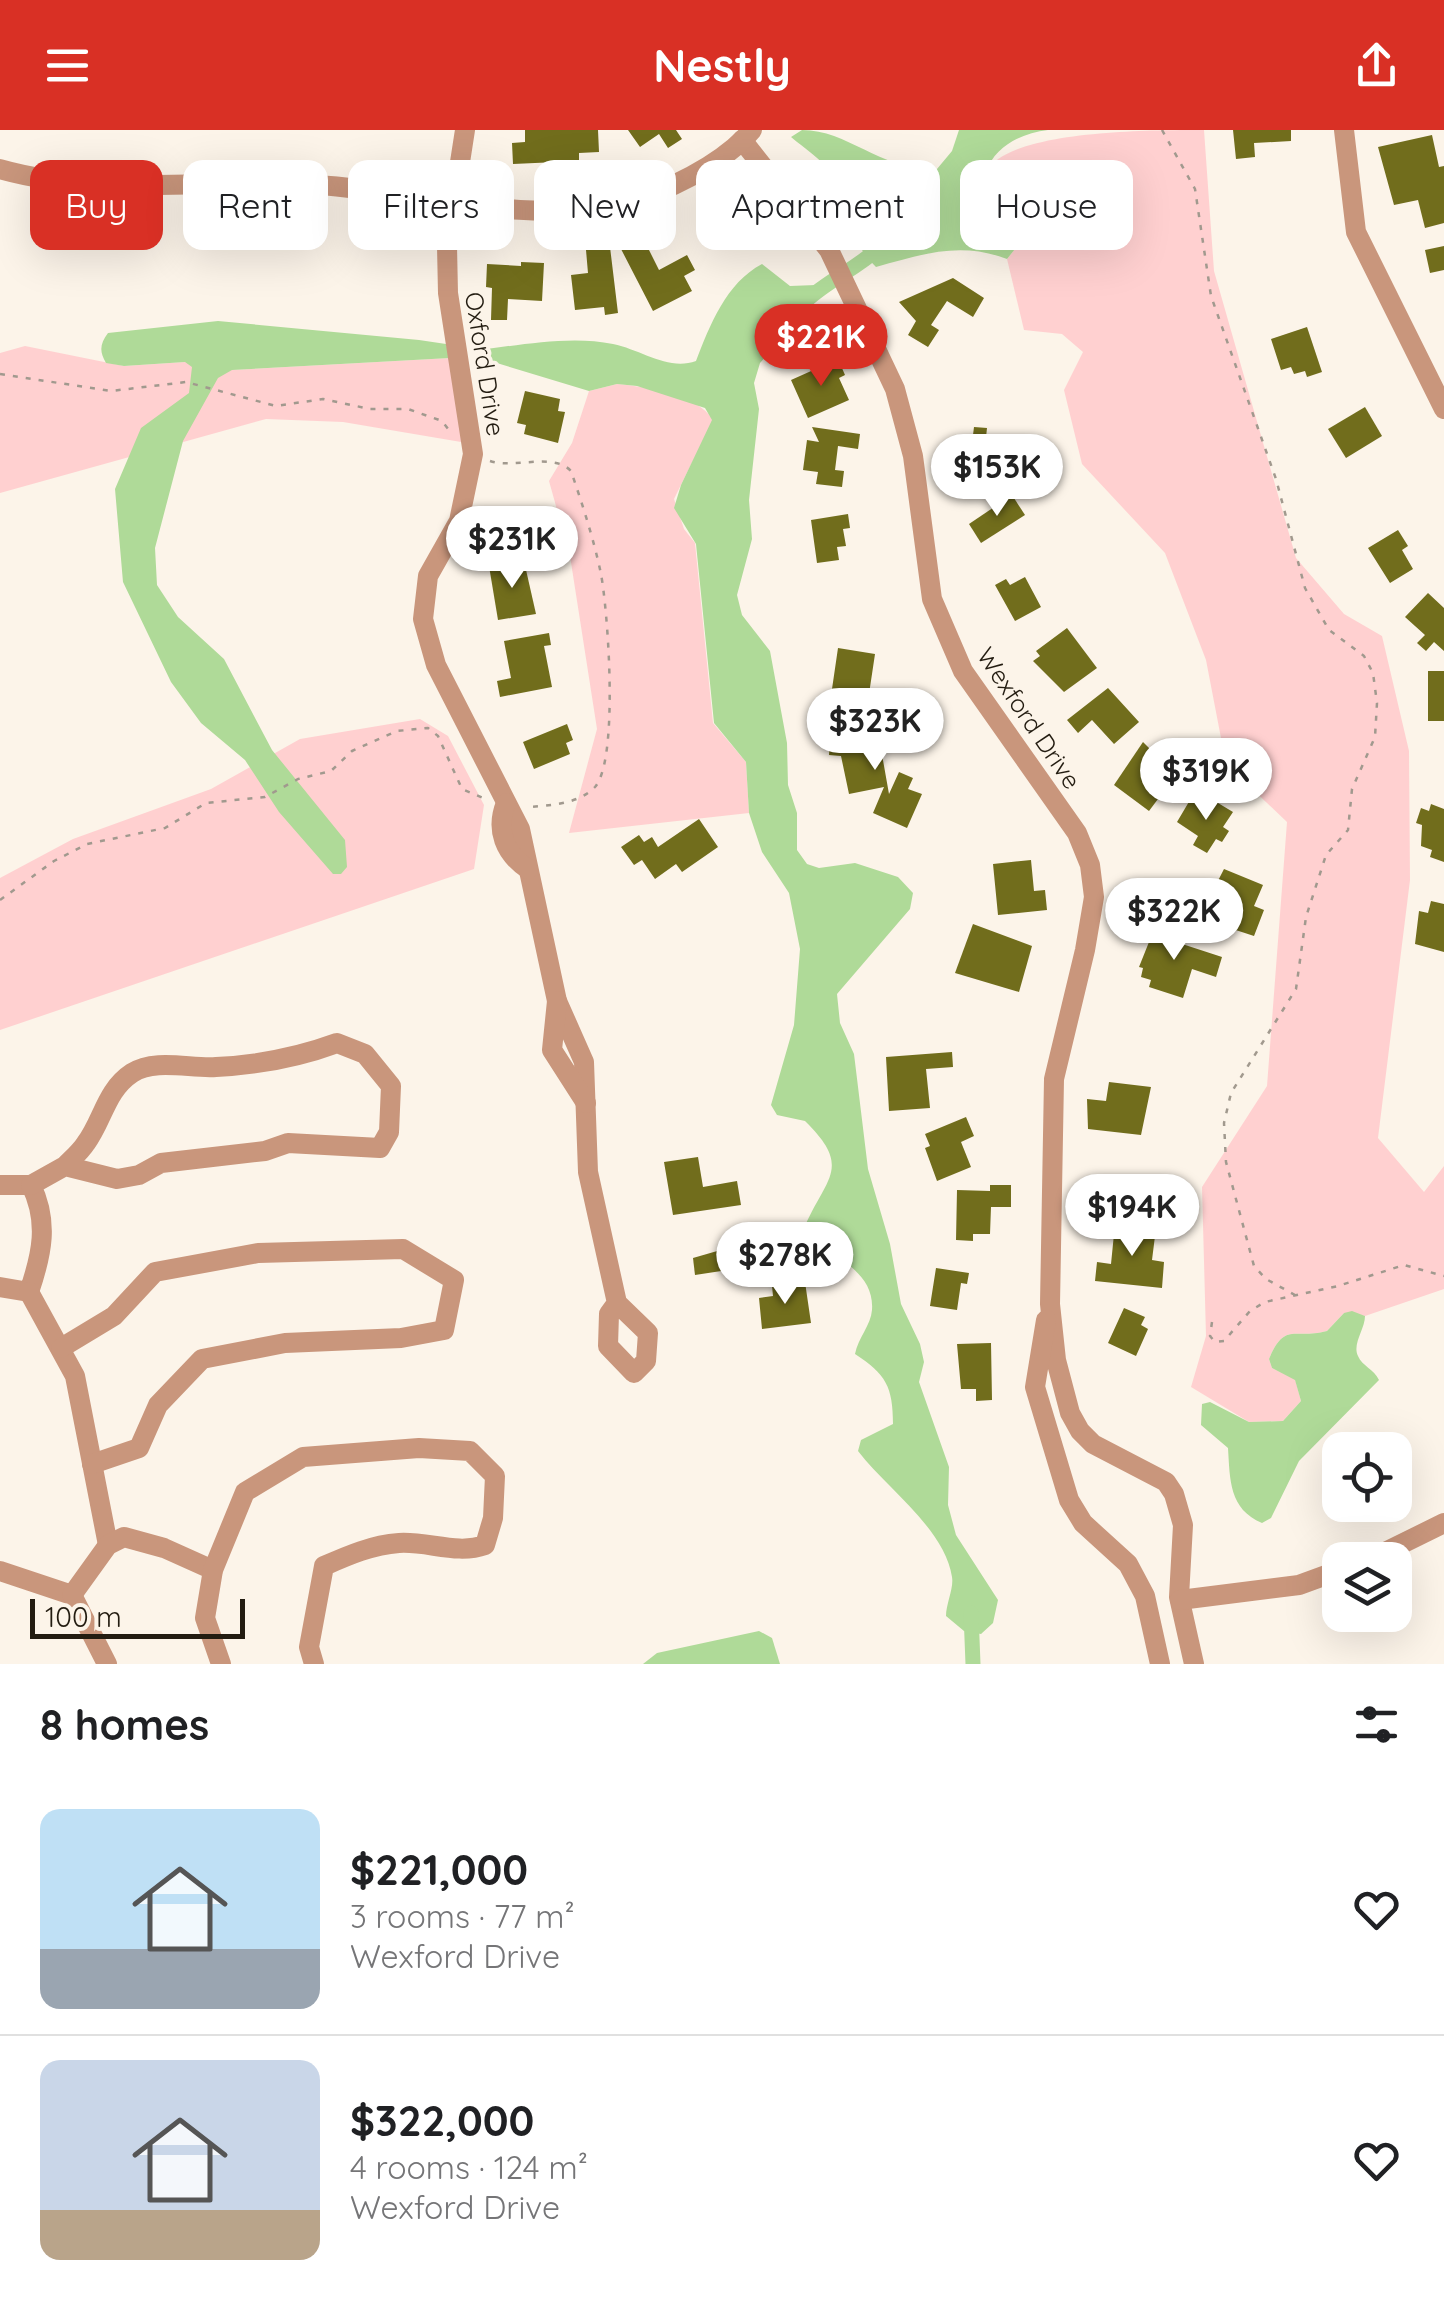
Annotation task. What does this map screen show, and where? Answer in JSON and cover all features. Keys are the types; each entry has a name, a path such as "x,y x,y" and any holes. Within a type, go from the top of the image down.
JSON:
{"street":[{"name":"Oxford Drive","path":"461,160 465,130"},
{"path":"1344,130 1356,232 1444,409"},
{"path":"514,209 622,203 667,186 747,135"},
{"name":"Wexford Drive","path":"747,135 828,250 895,390 913,456 932,599 963,671 1078,833 1090,865 1094,898 1086,950 1054,1079 1050,1304 1056,1360 1070,1413 1080,1431 1093,1444 1166,1482 1174,1494 1184,1525 1180,1600 1194,1664"},
{"path":"0,169 53,181 319,185 348,189"},
{"name":"Oxford Drive","path":"447,250 448,293 473,454 459,521 425,586 422,619 436,664 520,829 557,1001 584,1062 588,1172 617,1303"},
{"path":"0,1185 31,1185 65,1166 88,1142 102,1105 133,1072 169,1065 216,1067 258,1062 303,1055 338,1043 365,1054 391,1086 390,1132 380,1148 288,1143 265,1151 161,1163 139,1175 116,1179 65,1166"},
{"path":"31,1185 43,1210 41,1256 28,1292 60,1348 86,1417 108,1545"},
{"path":"60,1348 114,1316 155,1272 258,1252 403,1249 454,1280 444,1330 401,1338 286,1344 202,1360 158,1405 139,1448 92,1464"},
{"path":"0,1287 28,1292"},
{"name":"Wexford Drive","path":"1050,1304 1035,1388 1069,1500 1084,1523 1128,1564 1145,1596 1160,1664"},
{"path":"221,1664 205,1618 212,1570 245,1492 303,1458 419,1448 470,1451 496,1476 493,1518 485,1545 470,1550 401,1543 359,1550 324,1566 310,1647 314,1664"},
{"path":"1405,1542 1444,1523"},
{"path":"72,1595 108,1545 124,1537 164,1548 212,1570"},
{"path":"0,1570 72,1595 107,1664"},
{"path":"1180,1600 1299,1585 1322,1577"}],"path":[{"path":"1162,130 1194,189 1211,296 1276,479 1305,588 1328,630 1364,656 1373,673 1377,703 1374,737 1352,789 1348,830 1326,855 1311,900 1296,988 1231,1093 1224,1123 1226,1162 1254,1266 1266,1279 1296,1295"},
{"path":"0,374 110,391 186,382 276,406 323,400 370,409 422,411 442,422 453,435"},
{"path":"0,900 54,861 87,844 165,828 206,802 264,797 298,779 331,771 366,743 413,728 428,728 438,736 462,789 506,804 531,807 569,802 595,787 604,766 608,730 607,624 600,572 571,471 564,464 496,463 473,454"},
{"path":"1212,1322 1210,1336 1224,1342 1250,1310 1265,1302 1404,1265 1444,1276"}],"shaded area":[{"path":"802,130 819,132 888,160 820,160 791,137"},
{"path":"959,130 1048,130 1011,142 992,160 960,160 960,250 1014,250 1007,259 957,250 876,267 863,250 940,250 940,165 952,151"},
{"path":"1204,130 1214,271 1296,558 1344,614 1382,636 1409,751 1410,880 1378,1138 1424,1192 1444,1166 1444,1289 1365,1316 1344,1313 1327,1331 1292,1334 1280,1340 1269,1359 1272,1368 1295,1379 1301,1401 1283,1421 1249,1422 1191,1387 1206,1336 1202,1187 1267,1086 1287,822 1226,764 1206,660 1165,553 1082,464 1064,390 1083,352 1062,334 1024,330 1007,259 1014,250 1133,250 1133,160 997,160 1050,140 1117,132"},
{"path":"762,264 790,286 816,285 823,292 760,363 754,383 759,409 749,500 752,539 737,595 742,615 770,651 787,743 788,785 797,813 797,850 807,864 819,868 855,863 898,877 913,893 910,909 837,994 840,1023 854,1054 868,1169 890,1244 901,1304 920,1344 924,1362 919,1382 949,1467 948,1505 956,1535 998,1600 993,1623 981,1634 964,1631 946,1616 952,1577 938,1542 858,1451 861,1440 893,1424 886,1383 855,1354 871,1316 871,1295 857,1273 805,1226 831,1173 828,1150 805,1121 777,1115 771,1105 794,1025 800,949 789,893 762,852 749,813 746,762 714,723 696,544 674,508 712,420 705,408 637,386 617,384 589,391 477,357 478,350 580,340 613,344 665,362 696,361 729,294"},
{"path":"218,321 446,344 450,358 232,370 218,378 183,441 155,548 157,585 178,617 224,659 272,750 345,840 347,867 341,874 333,874 279,812 245,760 201,723 171,682 123,582 115,489 141,428 189,393 192,367 185,362 124,366 106,363 102,344 108,333"},
{"path":"25,346 124,366 185,362 232,370 450,358 467,443 343,422 266,419 0,493 0,353"},
{"path":"617,384 684,398 713,420 674,499 684,529 695,543 713,723 746,762 749,813 569,833 597,729 570,556 549,481 572,443 589,391"},
{"path":"420,719 448,736 484,805 474,869 0,1030 0,878 73,839 211,789 300,739"},
{"path":"1352,1311 1365,1316 1358,1356 1379,1380 1328,1432 1322,1432 1322,1438 1299,1461 1271,1518 1262,1523 1237,1502 1228,1448 1201,1425 1202,1404 1210,1402 1249,1422 1283,1421 1301,1401 1295,1380 1272,1368 1269,1359 1275,1347 1292,1334 1327,1331 1344,1313"},
{"path":"759,1631 772,1638 780,1664 643,1664 657,1653"}],"building":[{"path":"525,130 598,130 599,152 579,153 579,160 514,164 512,143 525,142"},
{"path":"628,130 676,130 682,139 668,148 659,134 640,147"},
{"path":"1233,130 1291,130 1291,141 1254,143 1255,157 1236,159"},
{"path":"1432,135 1439,167 1444,166 1444,223 1425,228 1418,200 1394,205 1378,147"},
{"path":"1444,246 1444,270 1430,273 1425,250"},
{"path":"586,250 610,250 618,313 605,315 604,307 575,310 571,275 588,273"},
{"path":"622,250 649,250 659,270 687,255 695,270 684,276 692,291 653,311"},
{"path":"521,262 544,263 542,301 508,299 507,320 491,320 492,288 486,287 487,264 521,266"},
{"path":"953,278 984,298 973,317 947,301 931,325 939,330 928,347 908,335 916,321 899,302"},
{"path":"1307,327 1322,372 1307,377 1305,371 1294,374 1291,367 1281,370 1271,339"},
{"path":"838,359 845,375 839,378 849,400 808,418 791,380"},
{"path":"525,391 560,399 558,411 565,412 558,443 524,434 526,425 517,423"},
{"path":"1365,407 1382,436 1346,458 1328,429"},
{"path":"812,427 860,434 858,449 838,446 835,470 844,471 842,487 816,484 818,472 803,470 807,440 819,442"},
{"path":"974,427 987,428 985,447 996,448 994,461 970,459"},
{"path":"1012,495 1025,515 981,543 969,524"},
{"path":"848,514 850,528 843,529 846,546 837,547 839,560 817,563 811,520"},
{"path":"1398,530 1408,546 1402,550 1413,569 1390,583 1368,548"},
{"path":"524,561 536,614 498,620 489,566"},
{"path":"1025,577 1041,607 1015,621 995,585 1006,579 1010,585"},
{"path":"1428,593 1444,608 1444,651 1434,642 1426,651 1417,643 1425,635 1405,617"},
{"path":"1067,628 1097,668 1064,692 1033,661 1040,656 1036,651"},
{"path":"549,633 551,645 544,646 552,687 500,697 497,681 511,678 504,641"},
{"path":"838,648 875,654 869,694 860,692 858,705 835,701 837,690 832,689"},
{"path":"1428,671 1444,671 1444,721 1428,721"},
{"path":"1108,688 1139,722 1114,744 1092,720 1078,733 1067,720"},
{"path":"567,724 573,740 566,743 570,754 534,769 523,742"},
{"path":"865,727 867,734 891,728 896,745 881,749 889,794 899,772 913,778 908,789 922,794 907,828 873,813 884,787 849,794 841,756 829,755 830,739 835,735"},
{"path":"1143,742 1176,775 1149,811 1114,785"},
{"path":"1190,800 1207,810 1213,800 1233,812 1223,827 1229,831 1222,842 1216,839 1207,853 1193,845 1198,836 1177,822"},
{"path":"1431,804 1444,809 1444,862 1430,857 1432,850 1421,846 1422,825 1416,823 1421,808 1429,811"},
{"path":"699,819 718,847 682,872 676,864 655,879 642,860 634,865 621,847 639,835 644,842 652,837 658,847"},
{"path":"1031,860 1034,891 1045,890 1047,910 998,915 993,864"},
{"path":"1224,869 1263,885 1254,906 1264,910 1254,936 1199,918"},
{"path":"1431,901 1444,904 1444,952 1415,944 1419,911 1428,913"},
{"path":"973,924 1032,946 1019,992 955,973"},
{"path":"1155,927 1179,934 1176,942 1222,957 1216,977 1192,969 1183,998 1149,987 1151,980 1141,977 1143,968 1139,967"},
{"path":"952,1052 953,1067 926,1069 930,1108 889,1111 886,1057"},
{"path":"1109,1082 1151,1087 1141,1135 1088,1129 1087,1099 1106,1101"},
{"path":"966,1117 974,1136 961,1142 971,1167 937,1181 925,1148 930,1146 925,1134"},
{"path":"698,1157 703,1187 737,1181 741,1205 673,1215 664,1162"},
{"path":"990,1185 1011,1185 1011,1207 991,1207 990,1234 973,1234 973,1241 956,1240 957,1190 990,1191"},
{"path":"1115,1224 1156,1228 1152,1260 1164,1262 1162,1288 1095,1281 1097,1262 1111,1264"},
{"path":"738,1245 741,1268 695,1275 693,1258"},
{"path":"936,1268 969,1273 967,1284 961,1283 957,1310 930,1306"},
{"path":"805,1282 811,1323 762,1329 759,1298 773,1296 772,1286"},
{"path":"1124,1308 1145,1317 1141,1325 1148,1329 1136,1356 1108,1343"},
{"path":"991,1343 992,1400 976,1401 976,1389 961,1389 957,1344"}],"waterway":[{"path":"807,300 876,250"},
{"path":"971,1613 973,1664"}]}
